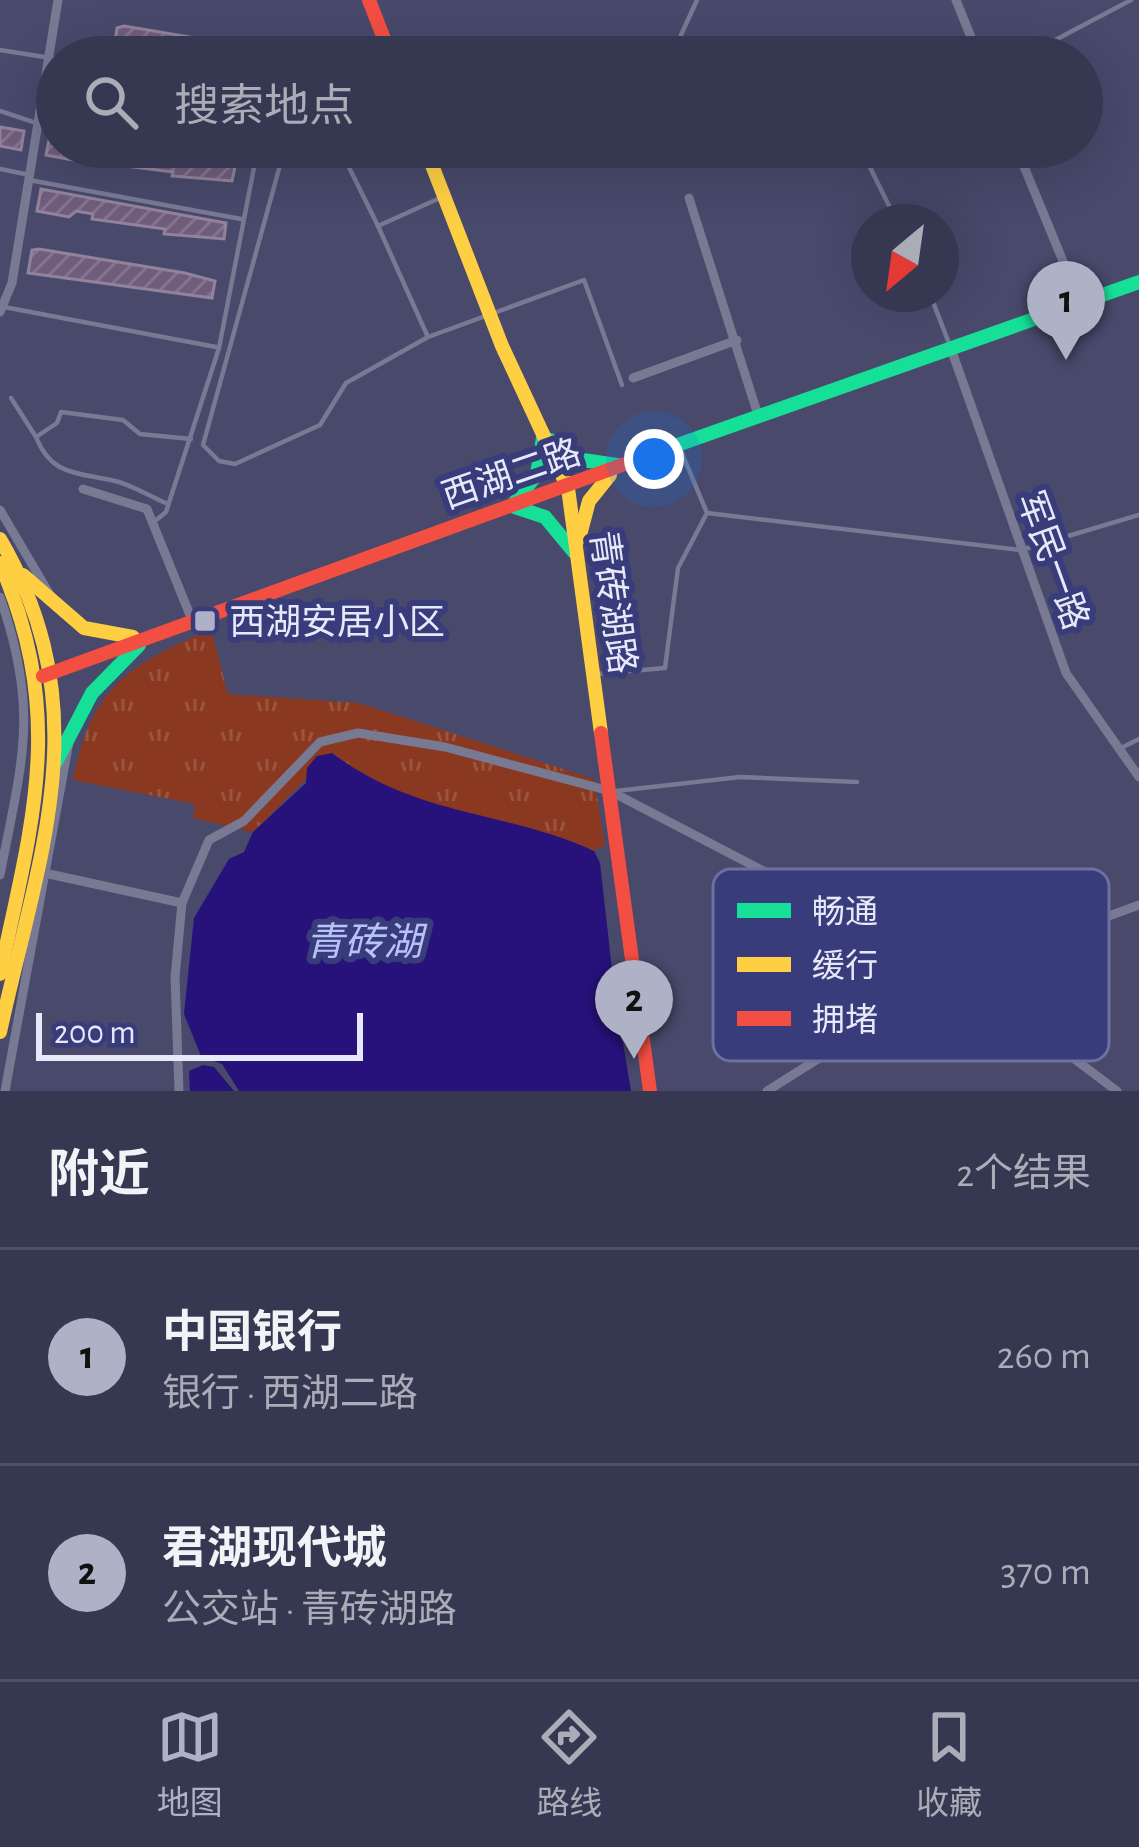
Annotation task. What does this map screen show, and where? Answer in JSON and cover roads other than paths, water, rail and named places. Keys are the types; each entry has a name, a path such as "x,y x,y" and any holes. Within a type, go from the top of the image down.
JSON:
{"main road":[{"path":"369,0 383,36"},
{"name":"青砖湖路","path":"433,168 490,315 568,488 650,1091"},
{"name":"西湖二路","path":"47,674 950,346 1139,282"},
{"path":"576,556 545,518 512,506 537,474 543,435 576,459 622,465"},
{"path":"576,556 589,501 622,465"},
{"path":"0,538 17,569 47,674 53,766 0,1031"},
{"path":"0,563 47,674 43,749 0,974"},
{"path":"17,569 58,610 93,636 150,636"},
{"path":"53,766 107,673 150,636"}],"street":[{"path":"55,36 58,0"},
{"path":"956,0 970,36"},
{"path":"2,309 36,134"},
{"path":"1025,168 1079,300"},
{"path":"689,198 758,415"},
{"path":"633,378 737,340"},
{"name":"军民一路","path":"950,346 1066,673 1139,777"},
{"path":"83,490 147,509 192,620"},
{"path":"0,509 58,610"},
{"path":"0,597 26,697 23,756 0,875"},
{"path":"5,1091 49,874 71,731"},
{"path":"179,1091 175,977 182,903 209,840 244,821 311,749 332,736 358,733 445,747 610,791 759,869"},
{"path":"49,874 182,903"},
{"path":"1109,915 1139,904"},
{"path":"766,1091 814,1061"},
{"path":"1076,1061 1117,1091"}],"lane":[{"path":"680,36 697,0"},
{"path":"1063,36 1131,0"},
{"path":"0,50 36,55"},
{"path":"0,111 36,121"},
{"path":"149,523 168,505 219,348 252,168"},
{"path":"279,168 203,445 209,454 235,464 320,425 346,382 428,337 584,280 622,386"},
{"path":"349,168 428,337"},
{"path":"870,168 888,204"},
{"path":"0,170 242,219"},
{"path":"378,226 444,196"},
{"path":"2,309 219,348"},
{"path":"937,312 950,346"},
{"path":"10,398 48,462 59,469 116,481 168,505"},
{"path":"36,437 57,423 62,412 123,420 140,434 191,439"},
{"path":"594,674 664,668 679,568 707,513 679,444"},
{"path":"707,513 1021,550 1139,514"},
{"path":"1117,749 1139,739"},
{"path":"610,791 740,777 857,782"}],"water":[{"name":"青砖湖","path":"332,753 397,790 594,851 600,863 615,996 604,1003 623,1043 631,1091 239,1091 222,1064 201,1056 184,1014 194,918 229,859 244,852 253,832 306,783 307,768 317,756"},
{"path":"203,1065 214,1067 234,1091 190,1091 189,1071"}],"place":[{"name":"中国银行","path":"1066,360"},
{"name":"西湖安居小区","path":"205,621"},
{"name":"君湖现代城","path":"634,1059"}]}
